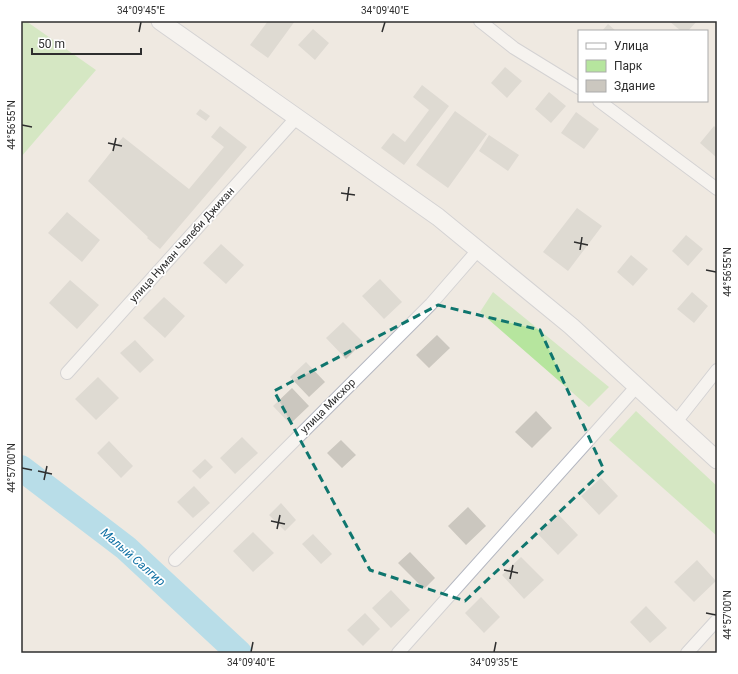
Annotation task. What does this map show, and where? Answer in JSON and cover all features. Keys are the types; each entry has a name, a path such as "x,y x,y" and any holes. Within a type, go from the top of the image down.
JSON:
{"main road":[{"path":"160,21 438,217 571,326 717,460"}],"street":[{"path":"480,21 514,48 578,87"},
{"path":"600,102 717,189"},
{"name":"улица Нуман Челеби Джихан","path":"67,373 297,117"},
{"name":"улица Мисхор","path":"175,560 431,304 478,250"},
{"path":"676,422 717,370"},
{"path":"398,653 637,386"},
{"path":"687,653 717,620"}],"highlighted area":[{"path":"438,305 540,330 604,470 465,601 370,570 274,391"}],"green space":[{"path":"21,21 26,21 96,70 21,157"},
{"path":"493,292 609,387 589,407 480,312"},
{"path":"636,411 717,486 717,536 609,440"}],"building":[{"path":"268,21 295,21 268,58 250,45"},
{"path":"669,21 697,21 689,30 680,30"},
{"path":"608,24 615,30 603,30"},
{"path":"313,29 329,43 315,60 298,45"},
{"path":"505,67 522,81 507,98 491,83"},
{"path":"422,85 449,106 404,165 381,148 393,133 405,142 429,110 413,97"},
{"path":"549,92 566,106 551,123 535,109"},
{"path":"200,109 210,116 206,121 196,114"},
{"path":"455,111 487,134 448,188 416,165"},
{"path":"576,112 599,129 584,149 561,133"},
{"path":"220,126 247,147 160,249 88,181 123,137 189,189 224,147 211,137"},
{"path":"714,126 717,129 716,157 700,143"},
{"path":"489,135 519,155 508,171 479,151"},
{"path":"577,208 602,226 568,271 543,252"},
{"path":"67,212 100,240 82,262 48,233"},
{"path":"686,235 703,249 688,266 672,251"},
{"path":"221,244 244,265 226,284 203,263"},
{"path":"631,255 648,269 633,286 617,272"},
{"path":"380,279 402,302 384,319 362,296"},
{"path":"70,280 99,305 77,329 49,303"},
{"path":"692,292 708,306 694,323 677,309"},
{"path":"164,297 185,316 165,338 143,318"},
{"path":"343,322 363,342 346,359 326,338"},
{"path":"437,335 450,348 429,368 416,355"},
{"path":"135,340 154,360 140,373 120,353"},
{"path":"306,362 325,382 309,397 290,377"},
{"path":"98,377 119,398 96,420 75,399"},
{"path":"292,388 309,406 290,424 273,406"},
{"path":"536,411 552,428 532,448 515,432"},
{"path":"242,437 258,453 235,474 220,458"},
{"path":"341,440 356,455 342,468 327,453"},
{"path":"109,441 133,466 121,478 97,453"},
{"path":"205,459 213,467 200,479 192,471"},
{"path":"601,478 618,496 599,515 581,496"},
{"path":"194,486 210,503 193,518 177,502"},
{"path":"281,503 296,520 285,531 269,515"},
{"path":"468,507 486,526 466,545 448,526"},
{"path":"558,514 578,535 558,555 538,534"},
{"path":"253,532 274,553 253,572 233,551"},
{"path":"313,534 332,554 321,564 302,544"},
{"path":"410,552 435,578 424,589 398,563"},
{"path":"521,557 544,580 524,599 502,575"},
{"path":"697,560 716,581 694,602 674,582"},
{"path":"391,590 410,610 391,628 372,608"},
{"path":"481,597 500,617 484,633 465,613"},
{"path":"646,606 667,628 650,643 630,622"},
{"path":"365,613 380,629 363,646 347,630"}],"waterway":[{"name":"Малый Салгир","path":"21,468 126,548 239,653"}]}
